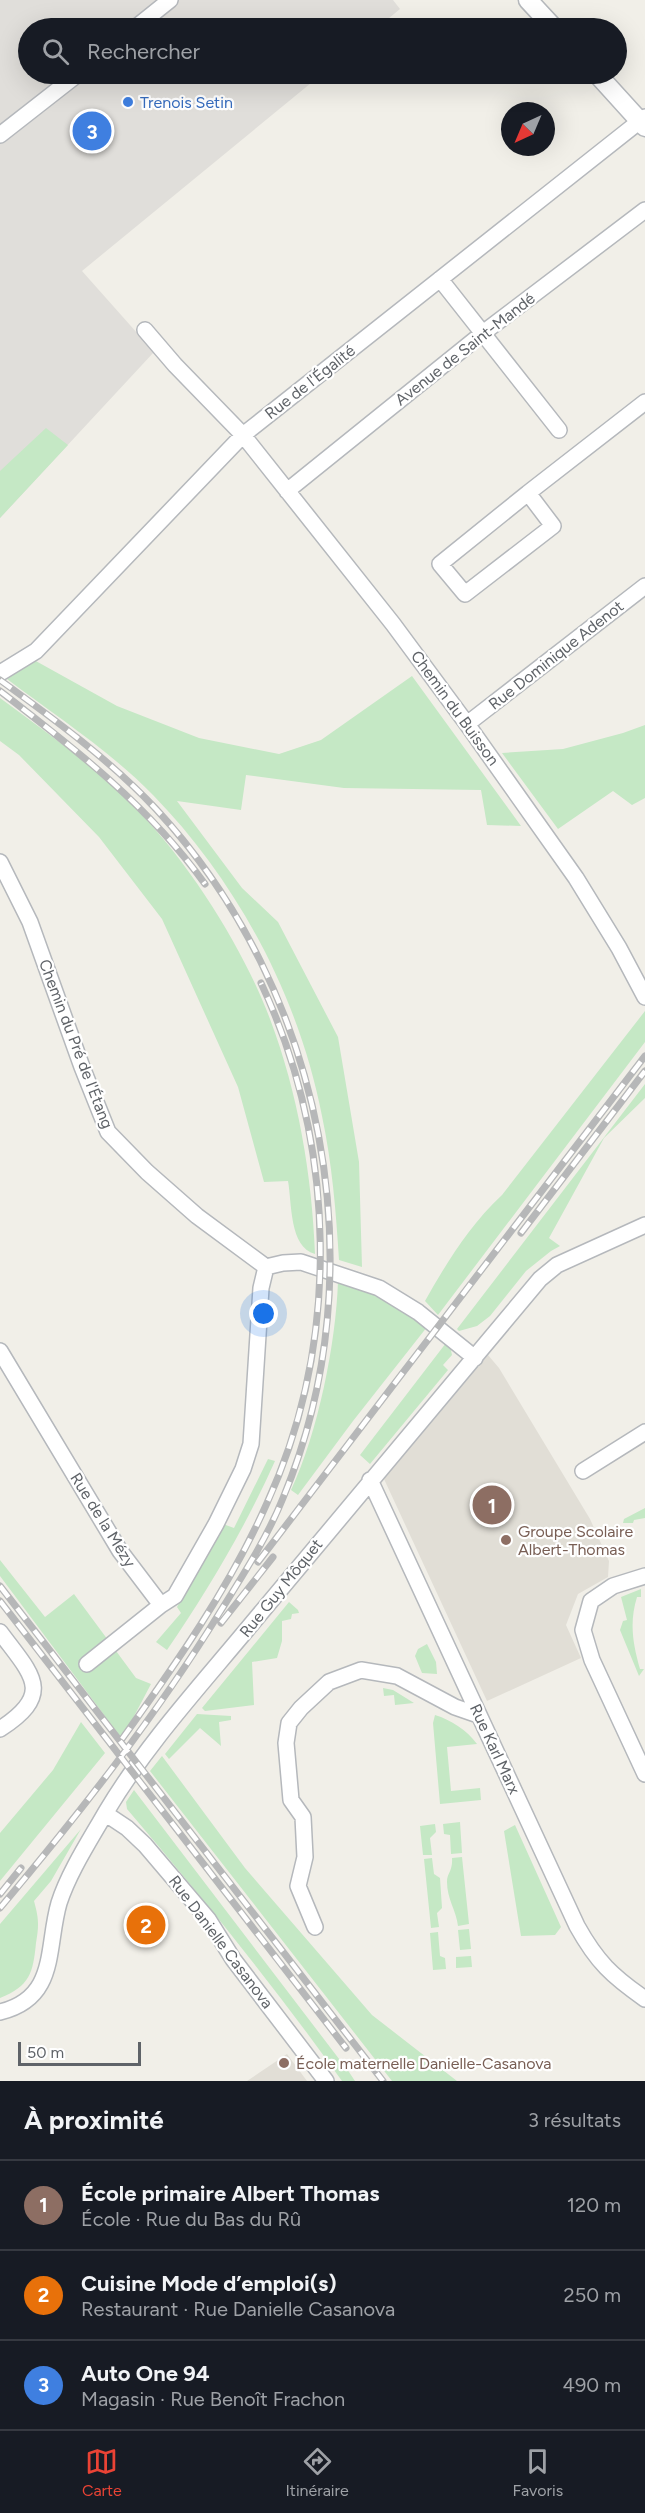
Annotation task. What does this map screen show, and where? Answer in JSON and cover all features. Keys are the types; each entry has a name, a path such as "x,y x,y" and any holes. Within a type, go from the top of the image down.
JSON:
{"street":[{"path":"148,18 171,0"},
{"path":"528,0 545,18"},
{"path":"0,135 65,84"},
{"path":"607,84 643,121"},
{"name":"Rue de l'Égalité","path":"0,673 36,651 243,435 643,121"},
{"name":"Avenue de Saint-Mandé","path":"287,492 483,333 645,210"},
{"path":"440,279 559,430"},
{"name":"Chemin du Buisson","path":"145,330 175,365 243,435 373,598 467,723 532,815 619,948 645,997"},
{"path":"528,494 553,526 465,594 440,564 528,494 645,402"},
{"name":"Rue Dominique Adenot","path":"467,723 645,585"},
{"name":"Chemin du Pré de l'Étang","path":"0,862 30,922 108,1132 147,1172 197,1215 266,1267"},
{"name":"Rue Guy Môquet","path":"0,2012 11,2010 30,1998 40,1986 49,1964 59,1904 68,1883 105,1814 144,1756 370,1480 540,1279 556,1265 645,1225"},
{"path":"87,1664 175,1596 216,1524 243,1469 251,1444 261,1288 266,1267 301,1262 379,1288 418,1312 475,1358"},
{"name":"Rue de la Mézy","path":"0,1351 120,1551 161,1605"},
{"path":"583,1471 645,1432"},
{"name":"Rue Karl Marx","path":"370,1480 577,1926 593,1954 614,1977 645,1999"},
{"path":"645,1576 613,1586 591,1601 583,1630 592,1660 645,1774"},
{"path":"0,1632 31,1675 34,1694 25,1711 0,1728"},
{"path":"315,1927 298,1887 305,1857 304,1827 303,1816 291,1800 286,1743 289,1723 300,1708 329,1682 361,1670 397,1676 455,1707 478,1715"},
{"name":"Rue Danielle Casanova","path":"105,1814 127,1828 145,1845 208,1919 233,1959 326,2081"}],"shaded area":[{"path":"0,0 393,0 400,9 389,18 18,18 18,84 310,84 82,271 154,352 0,518"},
{"name":"Groupe Scolaire Albert-Thomas","path":"488,1355 499,1368 590,1519 609,1561 608,1577 578,1594 566,1625 581,1658 487,1701 384,1479"},
{"name":"École maternelle Danielle-Casanova","path":"287,2054 307,2081 247,2081"}],"green space":[{"path":"46,428 68,445 0,518 0,471"},
{"path":"34,660 117,706 199,738 279,754 321,740 412,676 521,826 487,825 481,790 344,788 246,775 241,810 177,801 242,888 278,922 338,1037 359,1162 362,1267 339,1260 328,1151 312,1072 281,985 260,943 212,865 153,795 101,749 7,679"},
{"path":"0,698 56,739 127,799 180,860 232,938 270,1019 296,1105 311,1194 315,1254 300,1243 296,1234 288,1181 264,1182 238,1087 162,919 99,837 19,755 0,741"},
{"path":"645,725 645,798 632,805 613,791 558,829 502,753 563,749"},
{"path":"645,1011 645,1042 438,1315 425,1301 459,1245 502,1195"},
{"path":"645,1084 645,1098 604,1138 549,1238 560,1246 526,1271 490,1316 477,1326 459,1331 457,1329"},
{"path":"338,1281 382,1298 427,1327 298,1495 291,1490 301,1467 324,1387 334,1332"},
{"path":"446,1343 450,1346 452,1355 443,1365 448,1370 370,1464 360,1455"},
{"path":"268,1459 275,1461 251,1510 197,1605 167,1650 156,1642 181,1613 177,1607 223,1524 234,1528"},
{"path":"645,1508 645,1518 634,1520 633,1523 623,1523 624,1519"},
{"path":"0,1560 45,1617 74,1594 136,1678 151,1684 122,1739 0,1576"},
{"path":"641,1589 641,1597 637,1597 633,1625 640,1669 644,1669 639,1676 620,1630 623,1621 627,1620 621,1597"},
{"path":"289,1602 299,1613 292,1614 291,1619 282,1621 282,1641 277,1658 252,1662 254,1705 205,1711 202,1708"},
{"path":"427,1644 436,1662 437,1674 422,1673 415,1656 418,1649"},
{"path":"383,1688 393,1690 414,1703 395,1705 394,1695 384,1696"},
{"path":"197,1714 231,1716 231,1720 219,1722 221,1746 200,1728 169,1759 165,1754"},
{"path":"435,1715 458,1726 477,1744 447,1747 451,1791 480,1788 481,1800 440,1804 433,1723"},
{"path":"81,1722 105,1753 0,1881 0,1833 53,1770"},
{"path":"162,1756 245,1868 372,2015 457,2081 392,2081 150,1771"},
{"path":"134,1790 355,2081 342,2081 238,1943 127,1809 126,1802"},
{"path":"460,1822 462,1853 451,1854 450,1835 444,1834 443,1824"},
{"path":"435,1824 436,1832 430,1838 432,1855 423,1855 420,1826"},
{"path":"515,1825 561,1927 555,1935 521,1936 504,1831"},
{"path":"81,1829 51,1881 34,1901 38,1917 38,1931 33,1963 28,1977 18,1989 0,1998 0,1924"},
{"path":"462,1857 469,1924 458,1926 448,1894 447,1882 452,1858"},
{"path":"432,1858 434,1874 440,1878 442,1908 437,1913 439,1927 431,1928 424,1859"},
{"path":"469,1929 471,1949 460,1950 458,1930"},
{"path":"438,1932 440,1956 445,1958 446,1969 433,1970 430,1933"},
{"path":"471,1956 472,1967 456,1968 456,1957"}],"railway":[{"path":"0,680 81,741 120,774 156,809 214,881 260,961 295,1046 318,1136 329,1227 327,1319 312,1410 283,1498 270,1527 246,1570 170,1689 59,1837 0,1908"},
{"path":"0,691 110,780 160,829 205,884"},
{"path":"122,1739 200,1625 252,1534 267,1503 291,1441 308,1376 318,1310 320,1243 316,1176 304,1110 286,1045 261,983"},
{"path":"258,1562 645,1056"},
{"path":"521,1233 645,1071"},
{"path":"221,1623 273,1557"},
{"path":"0,1586 383,2081"},
{"path":"0,1601 346,2048"},
{"path":"0,1894 21,1868"}],"place":[{"name":"Trenois Setin","path":"128,102"},
{"name":"Auto One 94","path":"92,131"},
{"name":"École primaire Albert Thomas","path":"492,1505"},
{"name":"Groupe Scolaire Albert-Thomas","path":"506,1540"},
{"name":"Cuisine Mode d’emploi(s)","path":"146,1925"},
{"name":"École maternelle Danielle-Casanova","path":"284,2063"}]}
